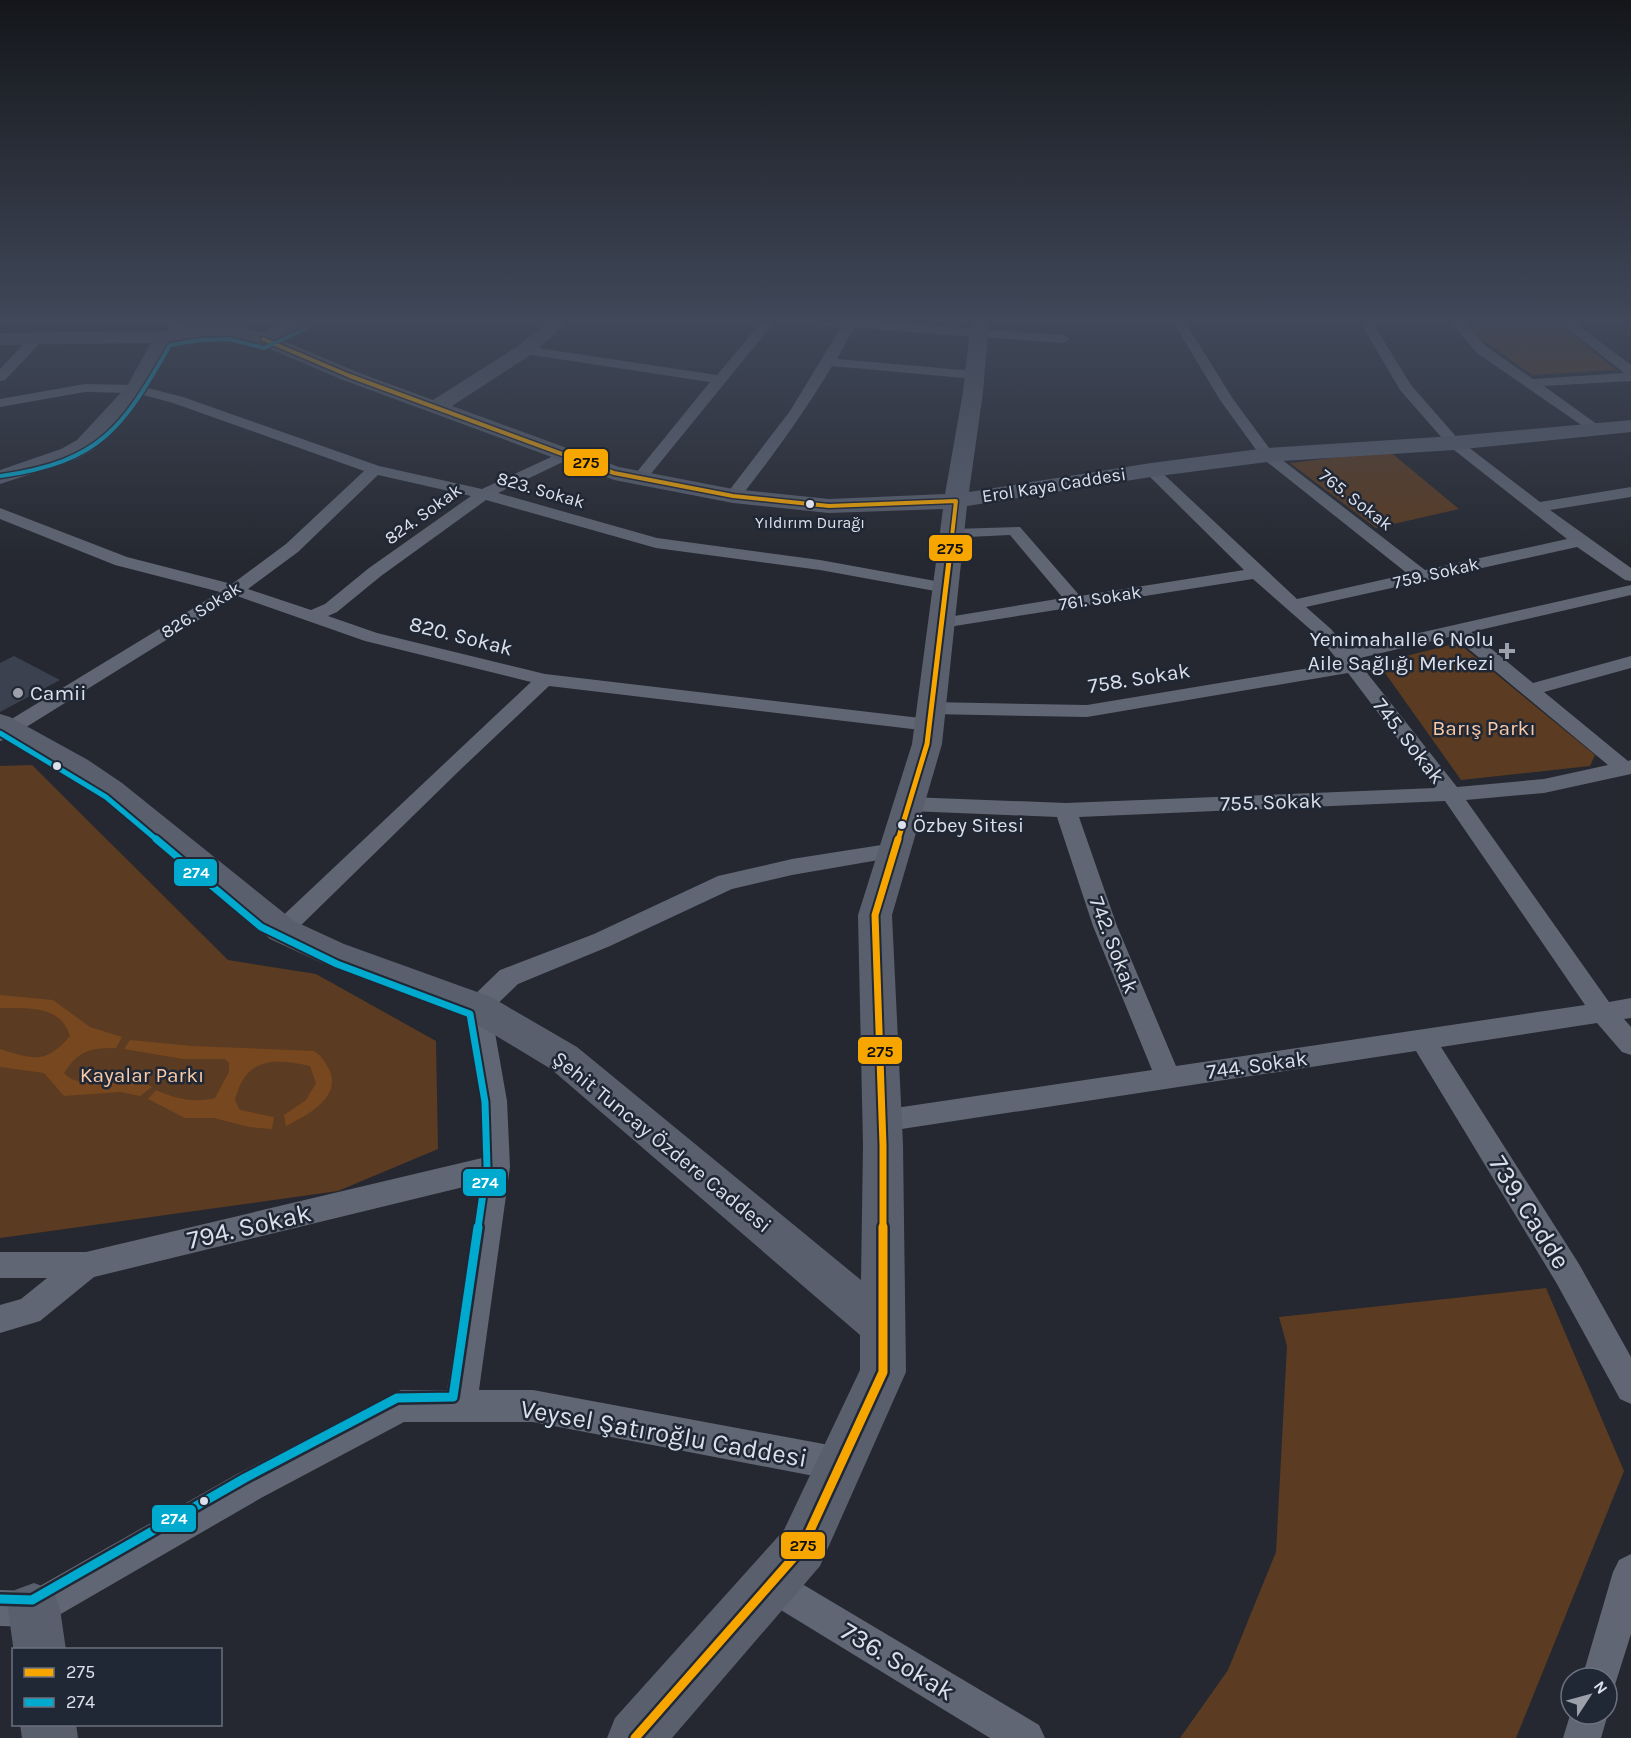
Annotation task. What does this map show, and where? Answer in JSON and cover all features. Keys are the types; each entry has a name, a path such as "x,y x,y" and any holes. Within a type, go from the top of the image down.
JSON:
{"street":[{"path":"0,477 69,454 85,445 125,401"},
{"name":"823. Sokak","path":"181,401 375,470 484,494 656,543 820,565 944,605"},
{"name":"Erol Kaya Caddesi","path":"422,401 614,473 733,496 954,518 1151,470 1267,454 1454,443 1631,426"},
{"path":"436,406 444,401"},
{"path":"640,478 702,401"},
{"path":"733,496 805,401"},
{"path":"635,1738 801,1548 883,1372 882,1121 875,915 927,744 954,518 971,401"},
{"name":"765. Sokak","path":"1228,401 1267,454 1421,576"},
{"path":"1417,401 1454,443 1580,541 1631,576"},
{"path":"1557,401 1599,430"},
{"name":"824. Sokak","path":"312,617 331,608 375,572 484,494 564,456"},
{"path":"0,467 39,464"},
{"name":"826. Sokak","path":"4,728 235,590 292,548 375,470"},
{"name":"745. Sokak","path":"1151,470 1257,573 1325,633 1450,794 1603,1012 1631,1045"},
{"path":"1537,507 1631,492"},
{"name":"820. Sokak","path":"0,513 121,561 235,590 371,637 545,680 930,717"},
{"path":"954,518 1014,530 1076,602"},
{"name":"759. Sokak","path":"1292,605 1580,541"},
{"name":"761. Sokak","path":"944,605 1076,602 1257,573"},
{"name":"758. Sokak","path":"930,717 1087,711 1348,661 1457,630 1631,590"},
{"path":"1457,630 1628,768"},
{"path":"1530,690 1631,662"},
{"path":"282,930 436,781 545,680"},
{"name":"Şehit Tuncay Özdere Caddesi","path":"4,728 77,767 111,790 282,930 332,953 478,1007 564,1058 883,1326"},
{"name":"755. Sokak","path":"909,804 1066,810 1450,794 1544,786 1628,768"},
{"name":"742. Sokak","path":"1066,810 1105,926 1168,1078"},
{"path":"461,1406 496,1167 494,1101 478,1007 509,977 602,940 726,882 792,867 894,851"},
{"name":"744. Sokak","path":"882,1121 1631,1008"},
{"name":"739. Cadde","path":"1423,1040 1568,1274 1631,1388"},
{"name":"794. Sokak","path":"0,1265 86,1265 496,1167"},
{"path":"0,1319 30,1311 86,1265"},
{"name":"Veysel Şatıroğlu Caddesi","path":"24,1622 249,1486 401,1406 533,1407 840,1464"},
{"path":"1604,1666 1631,1572"},
{"name":"736. Sokak","path":"770,1584 1026,1738"}],"green space":[{"path":"1389,451 1459,509 1376,528 1290,463"},
{"name":"Barış Parkı","path":"1450,645 1463,647 1595,755 1590,766 1461,780 1378,663"},
{"name":"Kayalar Parkı","path":"32,765 228,960 316,974 436,1041 438,1149 338,1191 0,1238 0,766"},
{"path":"1546,1288 1624,1471 1516,1738 1180,1738 1228,1670 1276,1552 1287,1346 1279,1317"}],"shaded area":[{"path":"0,995 53,1000 90,1027 122,1037 116,1048 92,1050 75,1059 64,1073 72,1079 82,1082 141,1082 152,1087 140,1096 120,1092 64,1096 44,1073 0,1067 0,1049 38,1057 53,1052 70,1036 59,1018 51,1013 32,1009 0,1008"},
{"path":"130,1040 192,1046 314,1051 329,1069 332,1079 331,1088 327,1097 312,1111 286,1126 284,1115 306,1100 316,1083 310,1066 284,1062 262,1064 246,1076 235,1100 240,1110 274,1117 272,1129 249,1127 214,1118 185,1118 148,1099 156,1090 185,1099 215,1098 229,1072 229,1063 225,1059 183,1059 124,1049"}],"building":[{"name":"Camii","path":"14,656 60,680 0,712 0,663"}],"transit line":[{"name":"274","path":"1,476 35,471 62,463 86,452 123,420 136,401"},
{"name":"275","path":"418,401 614,473 733,496 829,506 956,501 927,744 875,915 883,1145 883,1372 802,1548 635,1738"},
{"name":"274","path":"0,733 106,797 261,927 337,964 470,1014 485,1102 487,1166 453,1397 397,1398 245,1478 32,1600 0,1599"}],"place":[{"name":"Yıldırım Durağı","path":"810,504"},
{"name":"Yenimahalle 6 Nolu Aile Sağlığı Merkezi","path":"1507,651"},
{"name":"Camii","path":"18,693"},
{"name":"Özbey Sitesi","path":"902,825"}]}
